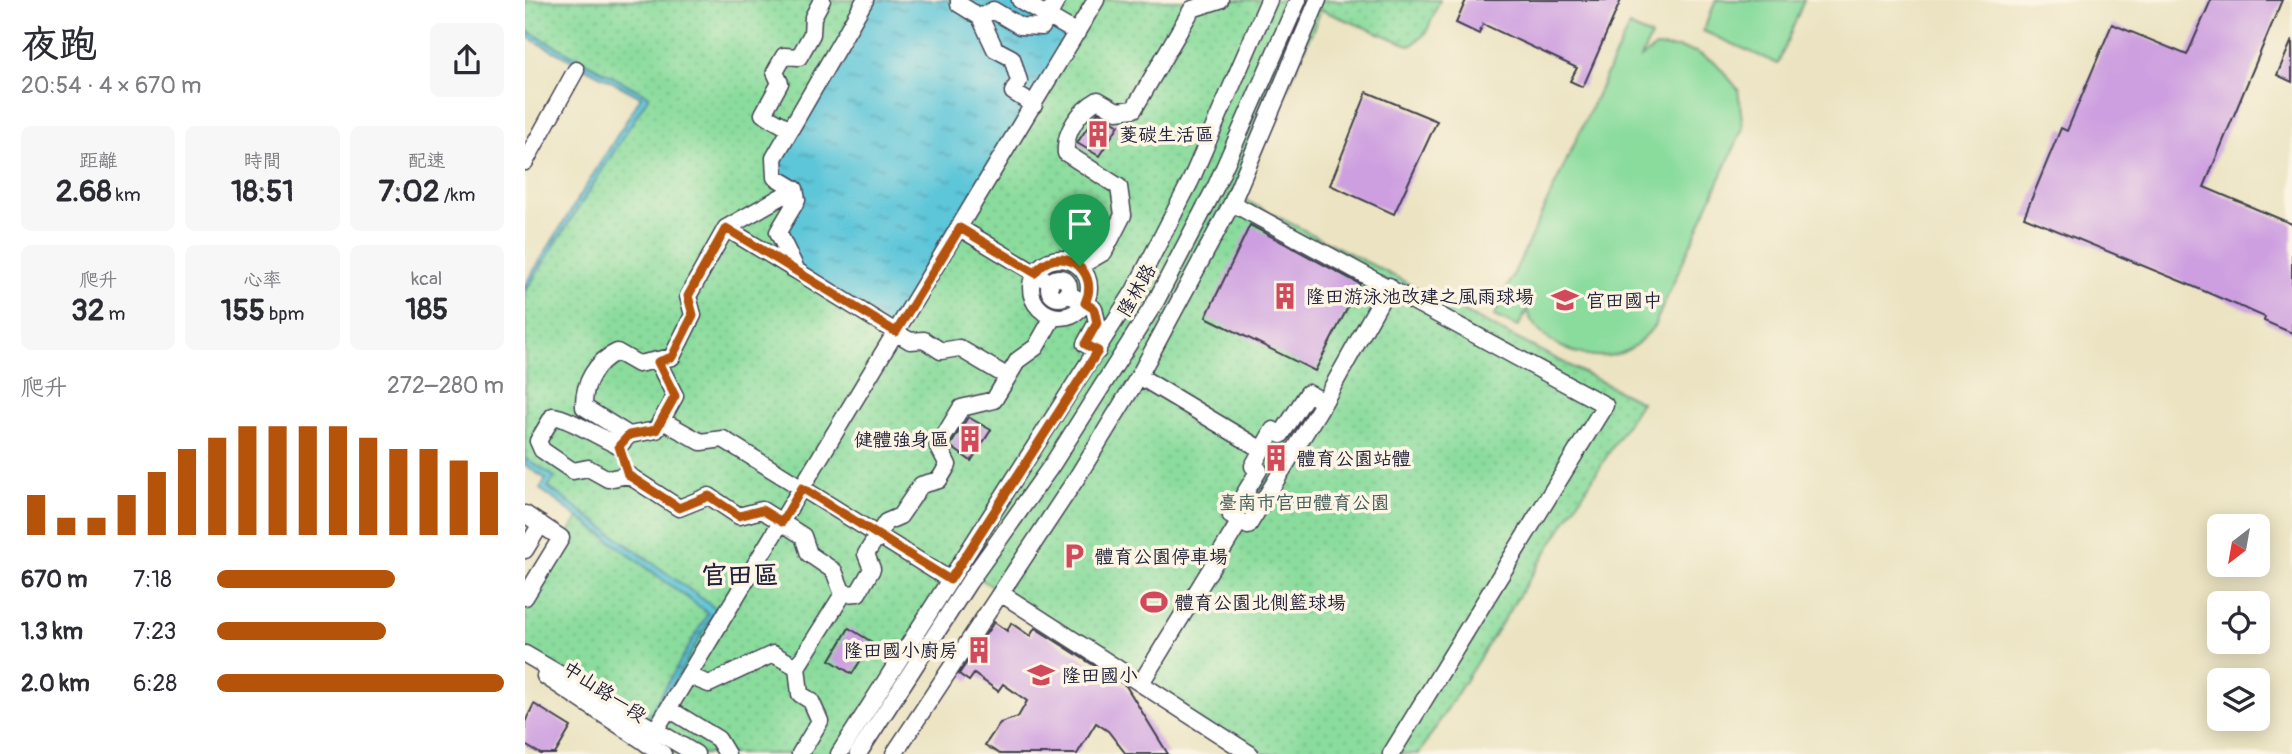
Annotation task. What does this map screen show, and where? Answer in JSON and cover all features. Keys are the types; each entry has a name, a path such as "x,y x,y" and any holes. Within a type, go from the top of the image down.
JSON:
{"street":[{"path":"790,129 763,114 780,83 775,72 779,64 784,56 799,57 812,34 813,17 822,0"},
{"path":"797,271 778,232 797,200 795,189 775,177 774,158 865,0"},
{"path":"959,0 959,4 980,17 995,48 1011,58 1019,81 1013,92 1034,105"},
{"path":"1020,0 1077,33"},
{"path":"980,17 993,10 1020,26 1042,27 1057,0"},
{"path":"647,744 1096,0"},
{"path":"1080,266 1104,252 1123,215 1119,187 1066,153 1065,140 1085,107 1098,100 1117,111 1134,109 1192,9 1220,0"},
{"path":"839,754 1134,291 1191,180 1269,0"},
{"name":"隆林路","path":"858,754 969,582 1052,465 1156,301 1216,186 1298,0"},
{"path":"894,754 1002,594 1139,376 1232,203 1318,0"},
{"path":"525,162 531,139 576,70"},
{"path":"628,475 624,440 584,407 583,391 603,358 617,352 638,364 672,357 693,315 688,296 726,228 795,189"},
{"path":"1232,203 1605,405 1391,754"},
{"path":"726,228 910,341 924,340 941,351 959,348 1008,377"},
{"path":"960,228 1051,283 1056,279 1066,281 1067,293 1094,309 1097,323 1085,344 1098,351"},
{"path":"1052,259 1072,261 1080,266 1089,283 1085,303 1072,315 1053,317 1037,306 1032,298 1030,288 1035,273 1052,259"},
{"path":"1324,402 1308,393 1281,435 1273,430 1253,466 1259,470 1231,516 1248,527 1324,402 1389,286"},
{"path":"843,594 858,593 872,569 866,554 886,522 900,516 921,485 939,480 948,465 938,446 961,408 994,400 1018,360 1036,347 1053,317"},
{"path":"658,362 675,396 656,430 624,440 591,435 563,417 553,416 538,441 542,450 573,471 588,467 608,480 628,475 679,508 709,496 739,516 762,510 803,536 809,554 834,571 843,594"},
{"path":"1139,376 1262,450"},
{"path":"661,420 701,442 723,439 950,580"},
{"path":"525,514 561,538 525,597"},
{"path":"1140,683 1240,522"},
{"path":"525,550 541,524"},
{"path":"800,754 820,721 811,701 800,694 797,667 843,594"},
{"path":"1002,594 1250,754"},
{"path":"525,654 696,754"},
{"path":"689,676 709,684 773,654 797,667"},
{"name":"中山路一段","path":"525,663 663,754"},
{"path":"669,709 718,739 727,754"}],"green space":[{"name":"臺南市官田體育公園","path":"525,0 1440,0 1426,33 1411,46 1321,10 1241,198 1641,402 1419,754 1250,754 979,578 858,754 663,754 525,663 525,600 579,517 540,489 546,479 525,465 525,292 648,96 525,30"},
{"path":"1716,0 1804,0 1778,64 1703,31"},
{"path":"1629,26 1651,36 1641,58 1656,47 1678,48 1696,52 1716,63 1738,89 1743,128 1654,326 1626,351 1614,355 1588,355 1561,347 1550,340 1539,331 1527,310 1518,327 1494,316"}],"water":[{"path":"865,0 1020,0 1077,33 896,332 796,275 778,232 797,199 775,177 774,158"},
{"path":"525,30 649,96 525,292 525,285 641,97 525,36"},
{"path":"525,458 555,477 548,487 716,609 641,740 637,737 708,613 540,489 546,479 525,465"}],"building":[{"path":"1466,0 1621,0 1583,87 1570,81 1577,68 1483,24 1479,34 1456,23"},
{"path":"2211,0 2282,0 2204,187 2292,224 2292,333 2264,321 2265,317 2024,217 2061,128 2067,131 2112,24 2187,55"},
{"path":"2292,40 2292,82 2277,75"},
{"path":"1367,92 1437,121 1394,214 1330,185"},
{"name":"菱碳生活區","path":"1098,112 1119,125 1099,156 1077,143"},
{"name":"隆田游泳池改建之風雨球場","path":"1250,225 1360,284 1315,371 1206,317"},
{"name":"健體強身區","path":"968,417 991,430 971,461 950,446"},
{"path":"994,622 1007,631 1011,623 1030,636 1035,628 1126,686 1168,754 1126,754 1108,731 1096,723 1077,754 1000,754 985,745 1000,723 1018,717 1027,701 1003,684 998,691 974,674 969,681 959,674"},
{"path":"849,628 872,642 852,674 830,660"},
{"path":"534,704 571,727 555,754 541,754 525,745 525,722"}],"place":[{"name":"菱碳生活區","path":"1098,134"},
{"name":"隆田游泳池改建之風雨球場","path":"1285,296"},
{"name":"官田國中","path":"1565,300"},
{"name":"健體強身區","path":"970,439"},
{"name":"體育公園站體","path":"1276,458"},
{"name":"體育公園停車場","path":"1074,556"},
{"name":"體育公園北側籃球場","path":"1154,602"},
{"name":"隆田國小廚房","path":"979,650"},
{"name":"隆田國小","path":"1041,675"}],"district":[{"name":"官田區","path":"740,575"}],"route":[{"path":"726,228 896,332 960,228 1035,273 1052,259 1062,258 1080,266 1089,283 1085,303 1094,309 1097,323 1085,344 1098,351 950,580 802,488 782,522 762,510 739,516 709,496 679,508 628,475 619,446 629,435 656,430 675,396 658,362 672,357 693,315 688,296 726,228"}]}
